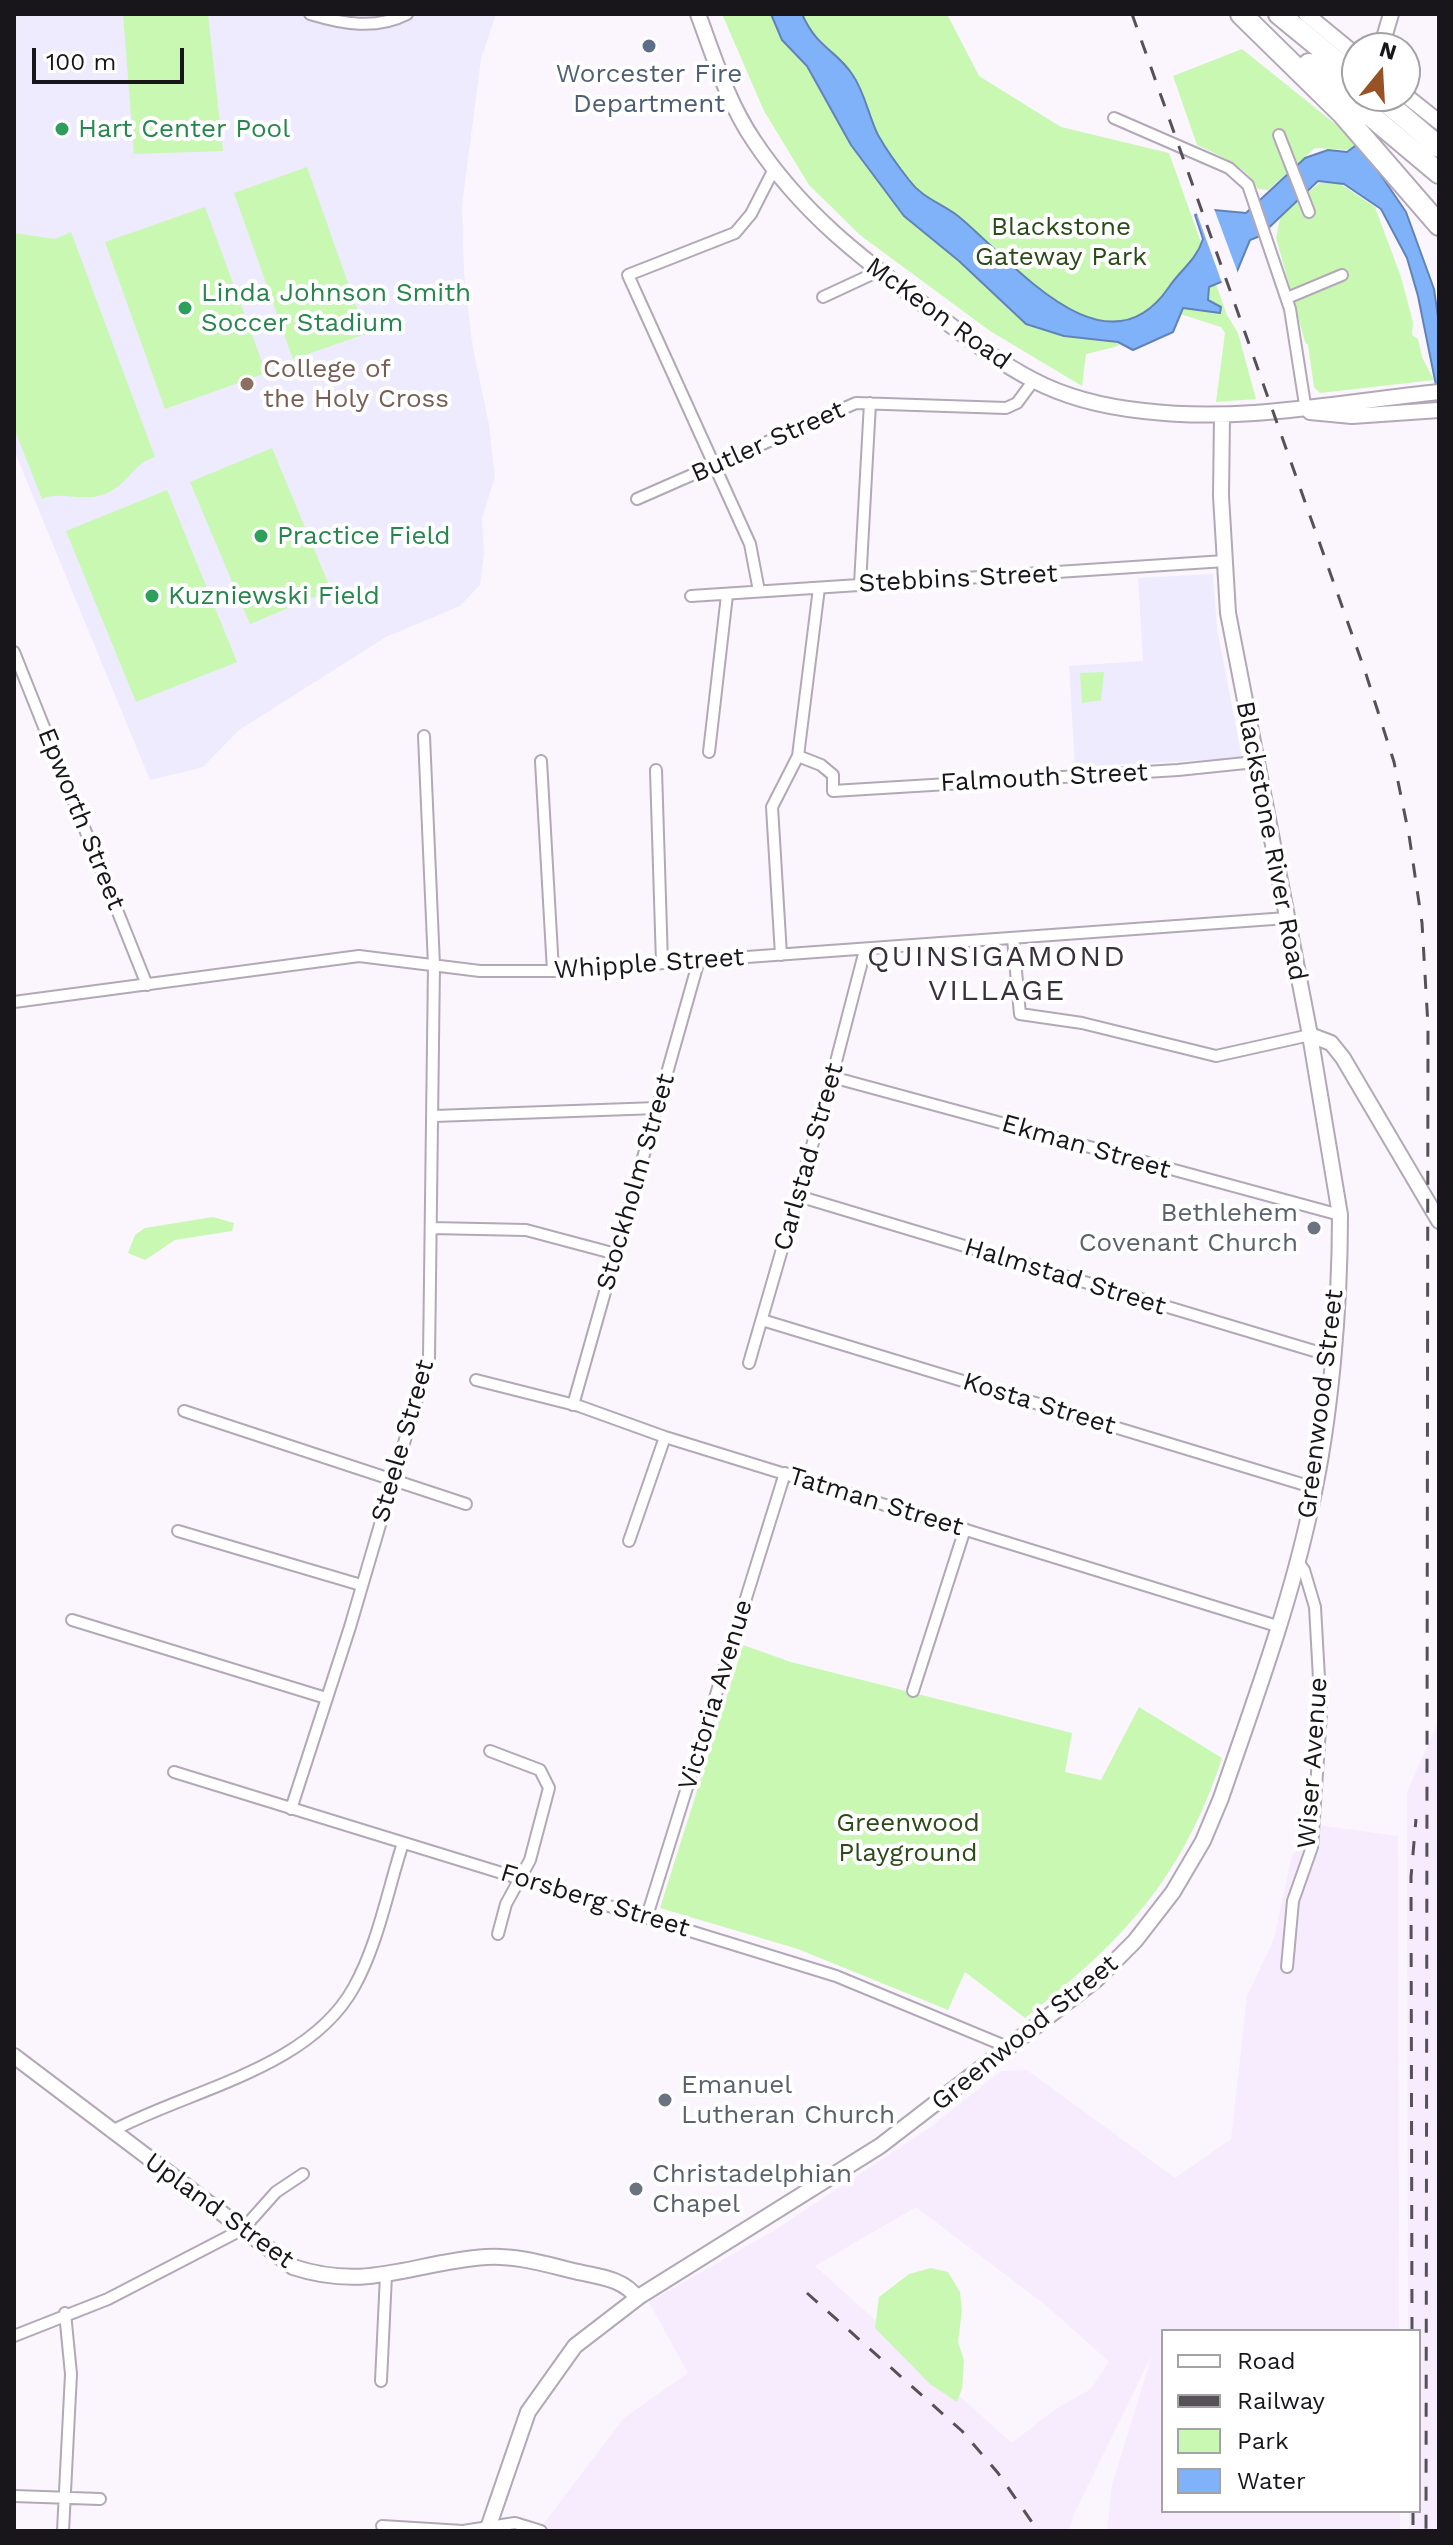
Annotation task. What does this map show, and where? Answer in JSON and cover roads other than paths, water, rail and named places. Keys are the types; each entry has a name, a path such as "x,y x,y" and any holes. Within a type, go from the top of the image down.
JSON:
{"highway":[{"path":"1244,14 1439,173"},
{"path":"1244,14 1342,113 1439,225"},
{"path":"1279,14 1341,60"},
{"path":"1400,112 1439,147"},
{"path":"1404,112 1439,137"}],"main road":[{"name":"McKeon Road","path":"698,14 737,112 774,169 837,239 1034,380 1107,406 1222,417 1306,411 1363,399 1439,392"},
{"path":"1306,14 1341,54"},
{"path":"1421,108 1439,122"},
{"name":"McKeon Road","path":"1306,411 1352,416 1439,410"},
{"name":"Blackstone River Road","path":"1222,417 1221,496 1228,613 1310,1035"},
{"path":"1310,1035 1331,1043 1343,1058 1439,1221"},
{"name":"Greenwood Street","path":"488,2529 519,2432 539,2394 575,2346 637,2298 880,2146 1010,2048 1114,1963 1173,1892 1203,1841 1221,1798 1277,1626 1315,1488 1331,1356 1340,1215 1310,1035"},
{"name":"Upland Street","path":"14,2056 279,2259 308,2272 341,2279 386,2275 455,2261 506,2257 611,2279 637,2298"}],"street":[{"path":"310,14 363,25 384,23 407,14"},
{"path":"1114,118 1229,168 1243,178 1251,192 1287,298 1306,411"},
{"path":"1279,135 1307,206"},
{"path":"759,591 750,544 712,467 628,275 735,233 751,214 774,169"},
{"path":"823,297 879,271"},
{"path":"1287,298 1342,275"},
{"name":"Butler Street","path":"637,499 856,403 1006,408 1017,403 1034,380"},
{"path":"860,584 870,403"},
{"name":"Stebbins Street","path":"691,596 1225,561"},
{"path":"781,955 772,807 798,756 819,588"},
{"path":"709,752 727,595"},
{"name":"Epworth Street","path":"14,652 147,985"},
{"name":"Steele Street","path":"291,1809 429,1358 434,965 424,736"},
{"name":"Falmouth Street","path":"798,756 821,765 833,775 833,791 1178,770 1255,762"},
{"path":"541,761 553,971"},
{"path":"656,770 662,963"},
{"name":"Whipple Street","path":"14,1002 359,956 480,971 553,971 1287,918"},
{"path":"1013,939 1020,1014 1082,1023 1216,1056 1310,1035"},
{"name":"Carlstad Street","path":"749,1363 832,1077 865,950"},
{"name":"Stockholm Street","path":"573,1405 699,960"},
{"name":"Ekman Street","path":"832,1077 1340,1215"},
{"path":"434,1116 657,1108"},
{"name":"Halmstad Street","path":"798,1196 1331,1356"},
{"path":"432,1228 526,1230 616,1254"},
{"name":"Kosta Street","path":"762,1320 1315,1488"},
{"name":"Tatman Street","path":"476,1380 573,1405 665,1437 1277,1626"},
{"path":"184,1411 466,1504"},
{"path":"629,1541 665,1437"},
{"name":"Victoria Avenue","path":"647,1916 785,1473"},
{"path":"913,1691 965,1529"},
{"path":"178,1531 361,1585"},
{"name":"Wiser Avenue","path":"1287,1967 1293,1901 1312,1847 1321,1714 1315,1607 1304,1570 1297,1560"},
{"path":"72,1620 326,1698"},
{"path":"490,1751 537,1768 548,1782 530,1860 506,1904 498,1934"},
{"name":"Forsberg Street","path":"174,1772 836,1976 1010,2048"},
{"path":"112,2131 147,2112 293,2050 328,2023 355,1985 364,1964 403,1843"},
{"path":"14,2336 143,2282 243,2229 276,2192 303,2174"},
{"path":"381,2381 386,2275"},
{"path":"63,2531 71,2374 65,2313"},
{"path":"14,2496 100,2499"},
{"path":"382,2526 463,2531 515,2523 541,2531"}],"water":[{"path":"771,14 802,14 820,42 846,66 860,88 878,135 914,186 958,216 1031,282 1059,303 1088,317 1116,322 1144,313 1200,247 1203,239 1195,215 1214,210 1246,213 1305,158 1328,150 1347,152 1359,143 1406,212 1434,289 1439,324 1439,400 1407,258 1381,209 1344,184 1318,181 1260,236 1250,240 1235,276 1209,287 1208,300 1221,307 1220,313 1183,308 1173,332 1133,350 1118,342 1064,336 1026,324 959,261 904,216 851,145 807,66 782,40"}],"railway":[{"path":"1132,14 1365,671 1394,762 1422,923 1428,1026 1426,2531"},
{"path":"1412,2329 1411,1877 1416,1819"},
{"path":"807,2293 962,2431 998,2473 1038,2531"},
{"path":"1413,2513 1413,2531"}],"place":[{"name":"Worcester Fire Department","path":"649,46"},
{"name":"Hart Center Pool","path":"62,129"},
{"name":"Linda Johnson Smith Soccer Stadium","path":"185,308"},
{"name":"College of the Holy Cross","path":"247,384"},
{"name":"Practice Field","path":"261,536"},
{"name":"Kuzniewski Field","path":"152,596"},
{"name":"Bethlehem Covenant Church","path":"1314,1228"},
{"name":"Emanuel Lutheran Church","path":"665,2100"},
{"name":"Christadelphian Chapel","path":"636,2189"}],"district":[{"name":"QUINSIGAMOND VILLAGE","path":"997,974"}],"park label":[{"name":"Blackstone Gateway Park","path":"1061,242"},
{"name":"Greenwood Playground","path":"908,1838"}]}
